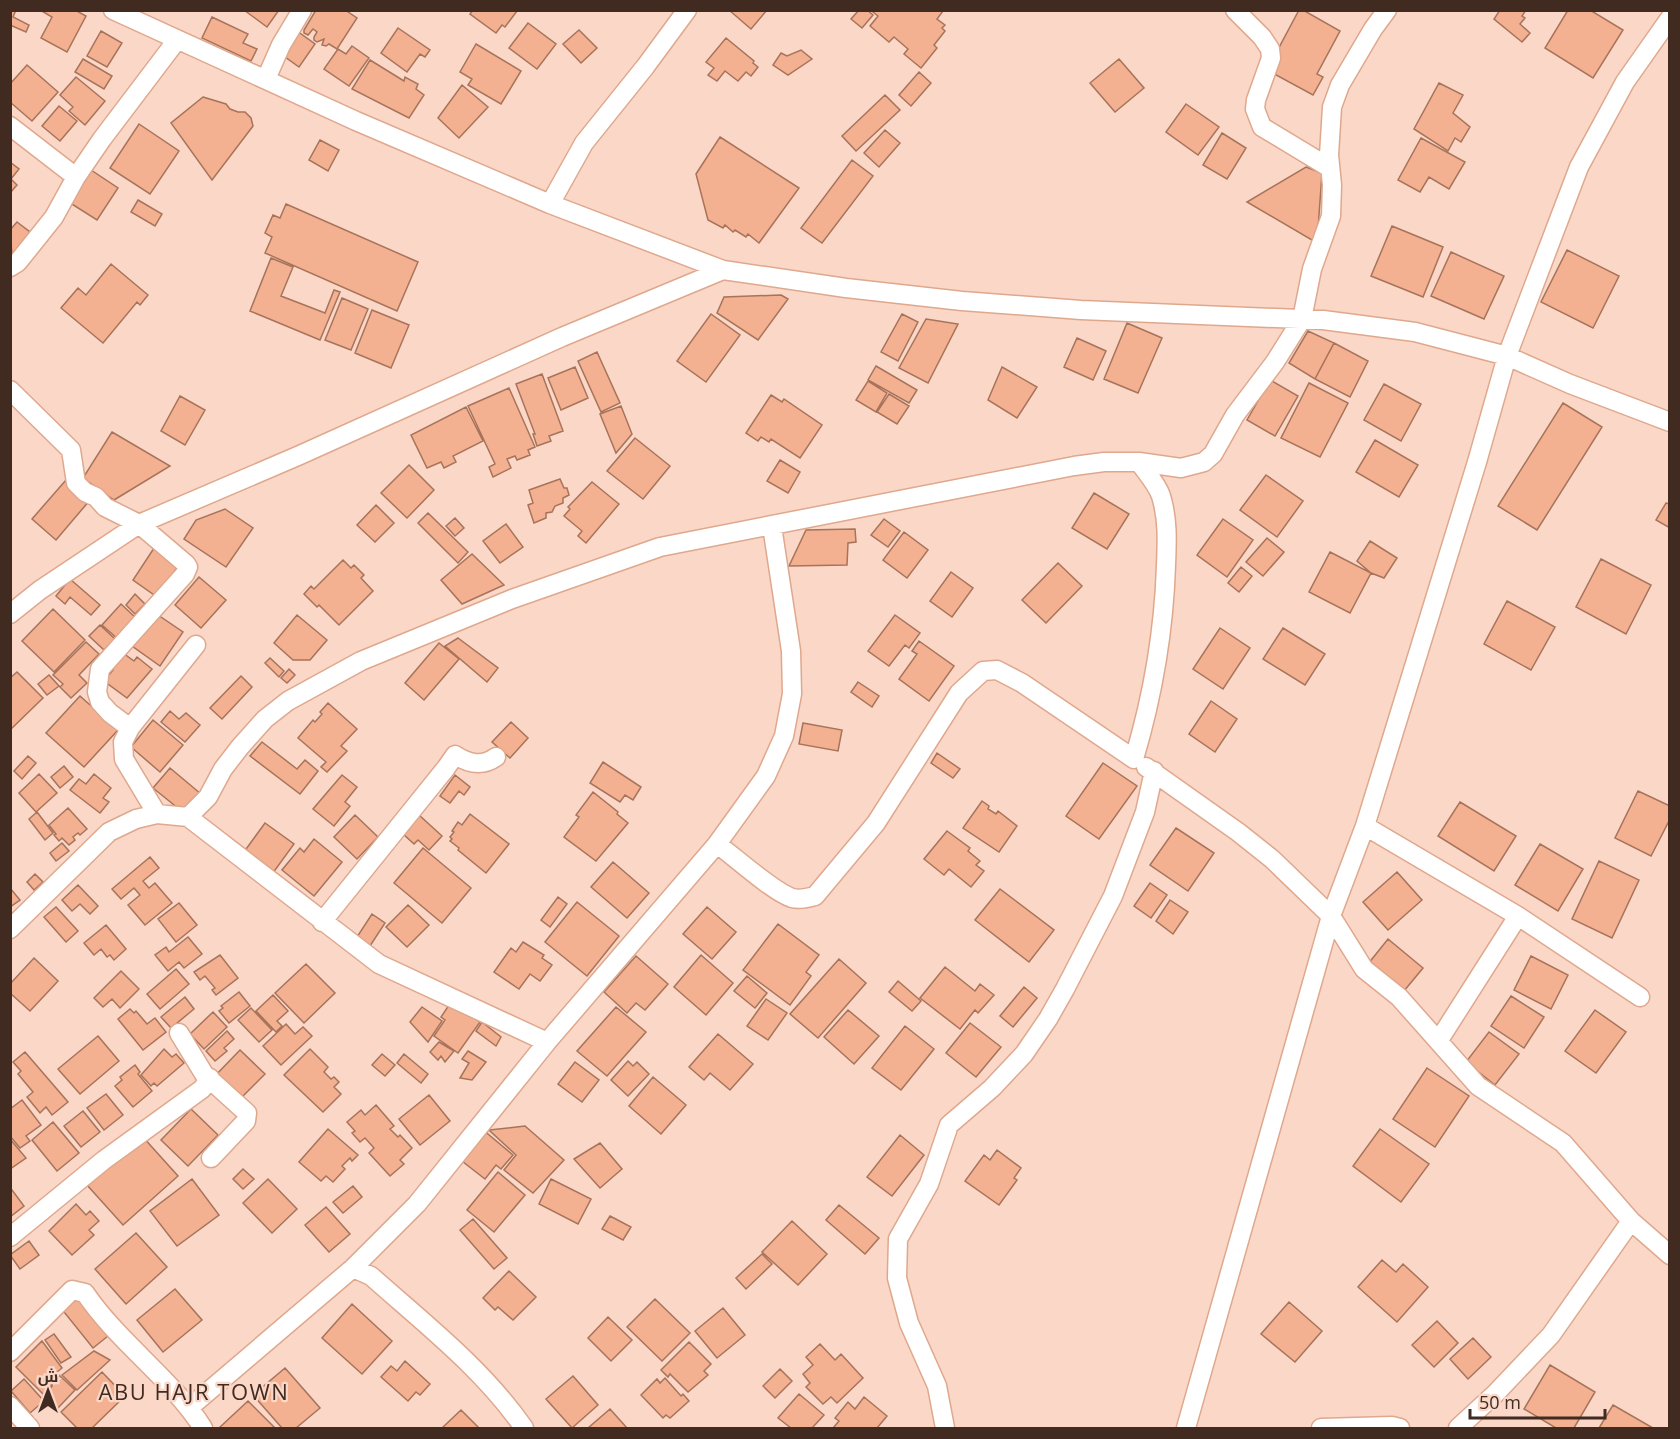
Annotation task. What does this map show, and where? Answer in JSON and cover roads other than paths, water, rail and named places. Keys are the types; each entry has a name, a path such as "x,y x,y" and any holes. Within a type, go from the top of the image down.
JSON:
{"street":[{"path":"113,10 356,121 550,204 723,270 846,288 962,301 1081,310 1302,319 1415,332 1507,356 1570,384 1670,422"},
{"path":"266,79 281,45 302,10"},
{"path":"550,204 584,143 687,10"},
{"path":"1235,10 1262,36 1270,49 1271,58 1255,109 1262,128 1330,168"},
{"path":"188,817 208,797 223,769 265,719 288,701 360,661 512,599 660,547 1074,466 1104,462 1139,462 1181,468 1204,462 1213,454 1235,415 1275,362 1302,319 1312,269 1331,216 1329,155 1332,107 1340,85 1387,10"},
{"path":"1186,1428 1331,916 1365,826 1478,462 1507,356 1579,167 1625,82 1670,18"},
{"path":"10,267 18,262 54,217 76,177 102,138 177,40"},
{"path":"10,126 76,177"},
{"path":"10,614 40,590 139,524 300,455 562,337 723,270"},
{"path":"10,390 71,450 76,483 85,492 96,497 105,507 139,524 188,567 185,574 100,669 97,692 100,702 130,728"},
{"path":"1134,759 1152,690 1162,622 1167,533 1166,513 1160,494 1139,462"},
{"path":"190,1407 353,1268 417,1204 547,1042 717,843 766,776 784,736 792,694 790,651 772,526"},
{"path":"157,814 124,759 123,742 130,728 196,645"},
{"path":"717,843 780,892 794,898 815,896 876,823 959,693 983,671 997,670 1022,683 1154,771 1272,859 1331,916 1364,969 1399,997 1479,1086 1563,1143 1631,1221 1670,1255"},
{"path":"322,922 455,755 466,762 480,763 488,763 496,757"},
{"path":"945,1428 937,1386 909,1323 897,1278 898,1239 929,1184 949,1125 992,1089 1024,1053 1048,1019 1065,989 1113,896 1144,812 1154,771"},
{"path":"10,928 110,832 136,819 157,814 188,817 378,964 547,1042"},
{"path":"1365,826 1518,916 1640,997"},
{"path":"1439,1040 1518,916"},
{"path":"179,1033 204,1074 247,1113 246,1121 211,1158"},
{"path":"10,1237 104,1160 202,1089 210,1078"},
{"path":"1458,1428 1495,1394 1551,1335 1631,1221"},
{"path":"353,1268 371,1276 468,1362 505,1400 524,1428"},
{"path":"10,1352 72,1290 85,1293 100,1314 190,1407 203,1428"},
{"path":"10,1406 30,1428"},
{"path":"1321,1428 1392,1426 1400,1428"}],"district":[{"name":"ABU HAJR TOWN","path":"194,1391"}]}
